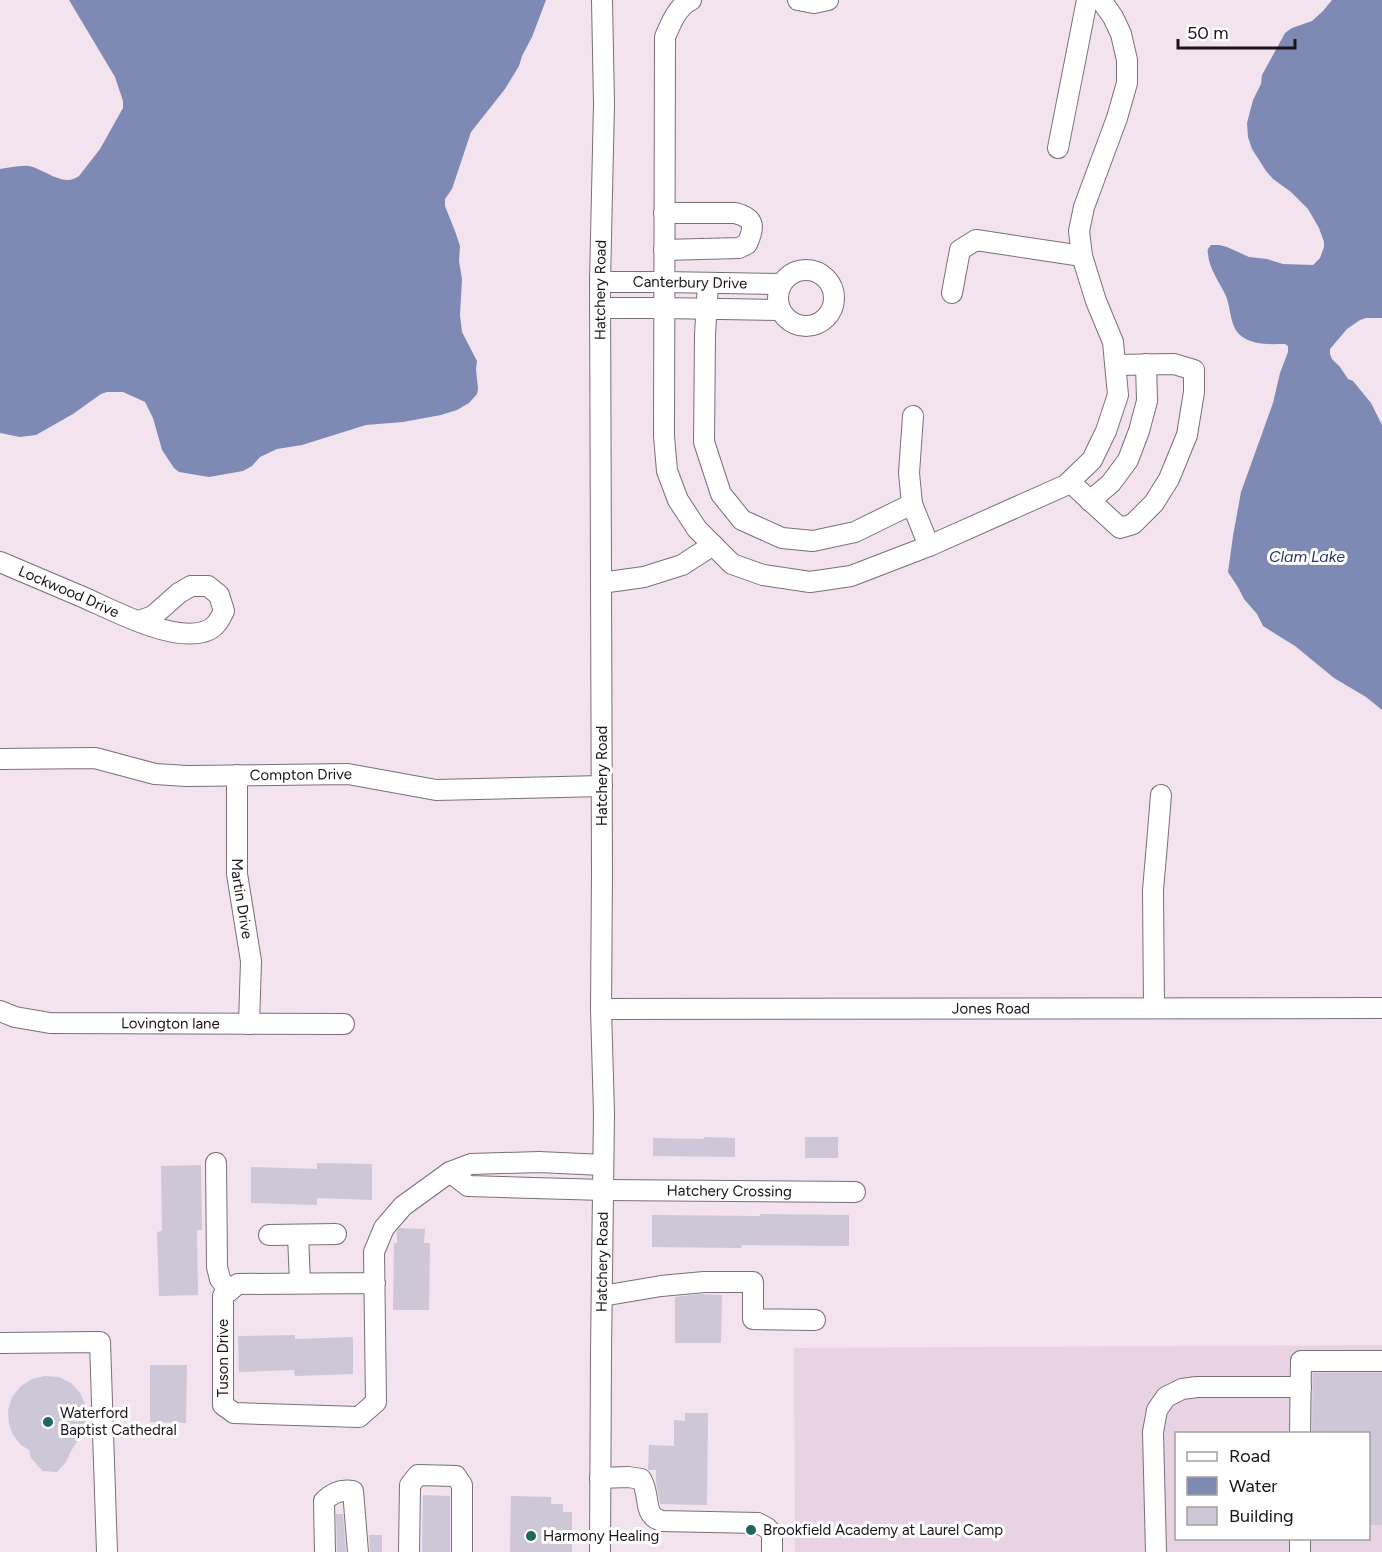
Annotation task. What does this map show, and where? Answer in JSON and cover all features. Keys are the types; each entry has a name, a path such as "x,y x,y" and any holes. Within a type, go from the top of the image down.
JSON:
{"street":[{"name":"Hatchery Road","path":"600,1552 604,1190 601,1009 600,308 604,104 603,0"},
{"path":"691,0 673,18 665,37 663,308 664,436 667,471 678,500 697,529 732,564 764,575 810,582 851,576 929,546 1066,485 1092,460 1106,431 1118,395 1113,342 1096,301 1082,256 1079,231 1084,207 1117,118 1127,83 1127,60 1121,34 1101,0"},
{"path":"798,0 814,3 828,0"},
{"path":"1058,148 1087,0"},
{"path":"664,213 735,213 746,216 752,224 752,235 747,244 739,248 664,250"},
{"path":"952,293 960,250 976,240 1082,256"},
{"path":"801,269 814,270 825,276 832,286 835,299 832,311 823,321 811,326 799,325 788,319 780,310 778,297 781,284 789,274 801,269"},
{"name":"Canterbury Drive","path":"600,282 781,284"},
{"path":"708,283 704,442 721,494 742,520 782,538 813,541 855,532 912,504"},
{"name":"Canterbury Drive","path":"600,308 780,310"},
{"path":"1090,501 1111,483 1128,460 1147,401 1146,364"},
{"path":"1070,482 1120,528 1133,524 1154,503 1169,479 1187,435 1194,393 1194,370 1174,364 1116,365"},
{"path":"914,416 909,473 912,504 929,546"},
{"path":"601,584 645,577 682,566 713,545"},
{"name":"Lockwood Drive","path":"0,562 139,621"},
{"name":"Compton Drive","path":"0,759 95,758 155,774 187,776 348,774 436,790 602,786"},
{"name":"Martin Drive","path":"237,775 237,874 251,961 249,1024"},
{"path":"1154,1008 1153,890 1161,795"},
{"name":"Jones Road","path":"601,1009 1382,1008"},
{"name":"Lovington lane","path":"0,1011 15,1017 51,1023 344,1024"},
{"name":"Tuson Drive","path":"229,1291 223,1296 223,1405 234,1413 359,1417 376,1402 374,1252 384,1228 403,1206 450,1172 471,1164 539,1162 603,1165"},
{"path":"216,1163 217,1267 220,1279 229,1291 238,1284 375,1284"},
{"path":"450,1172 468,1186 604,1190"},
{"name":"Hatchery Crossing","path":"604,1190 855,1192"},
{"path":"269,1235 336,1234"},
{"path":"298,1235 300,1283"},
{"path":"602,1296 661,1286 704,1282 753,1282 753,1327 815,1320"},
{"path":"0,1343 100,1342 106,1552"},
{"path":"1300,1432 1301,1361 1382,1361"},
{"path":"1156,1552 1153,1432 1157,1410 1166,1397 1182,1389 1197,1387 1301,1387"},
{"path":"409,1552 410,1485 418,1475 456,1476 462,1485 462,1552"},
{"path":"600,1478 641,1479 646,1486 652,1516 661,1521 758,1523 772,1533 772,1552"},
{"path":"325,1552 324,1502 332,1494 347,1490 352,1491 358,1552"}],"shaded area":[{"path":"1382,1345 1382,1552 795,1552 794,1348"}],"water":[{"path":"69,0 546,0 519,66 505,89 471,132 452,189 445,199 445,206 460,246 462,332 477,361 478,389 477,394 469,403 441,415 403,422 366,425 302,445 277,449 260,457 252,466 243,471 209,477 179,472 174,468 162,450 153,418 145,402 123,392 101,394 73,414 36,435 20,437 0,433 0,169 29,166 60,179 73,179 79,176 100,149 123,108 115,77"},
{"name":"Clam Lake","path":"1332,0 1382,0 1382,318 1366,318 1347,329 1330,349 1330,354 1348,379 1353,381 1371,403 1382,425 1382,710 1366,697 1334,678 1295,646 1263,626 1228,572 1241,492 1273,403 1288,346 1256,343 1240,335 1232,322 1226,296 1210,265 1208,250 1211,245 1219,245 1249,257 1283,264 1313,265 1320,258 1324,242 1319,228 1308,209 1266,171 1252,149 1247,123 1262,75 1285,33 1312,21"}],"building":[{"path":"704,1137 735,1138 735,1157 653,1156 653,1138 704,1139"},
{"path":"805,1137 838,1137 838,1158 805,1158"},
{"path":"317,1163 372,1164 372,1200 317,1198 317,1205 251,1203 251,1167 317,1169"},
{"path":"201,1165 202,1230 197,1230 198,1295 159,1296 157,1232 162,1231 161,1166"},
{"path":"760,1214 849,1215 849,1246 652,1247 652,1215 760,1216"},
{"path":"399,1228 425,1229 424,1243 430,1243 429,1310 393,1310 394,1243 397,1243"},
{"path":"700,1294 722,1295 721,1343 675,1343 675,1297"},
{"path":"295,1335 295,1339 353,1337 353,1374 295,1376 294,1370 239,1372 238,1336"},
{"path":"150,1365 187,1365 186,1423 150,1422"},
{"path":"1313,1373 1382,1373 1382,1525 1370,1525 1370,1432 1312,1432"},
{"name":"Waterford Baptist Cathedral","path":"45,1376 59,1377 71,1383 80,1393 86,1406 87,1419 84,1431 66,1462 57,1472 43,1471 37,1465 31,1458 29,1450 21,1445 13,1435 9,1424 8,1410 12,1397 21,1386 32,1379"},
{"path":"685,1413 708,1413 707,1505 660,1504 656,1470 648,1470 649,1445 674,1446 674,1420 685,1421"},
{"path":"423,1495 450,1496 450,1552 422,1552"},
{"path":"511,1496 551,1497 551,1504 563,1504 563,1512 572,1512 572,1552 510,1552"},
{"path":"336,1514 343,1514 346,1552 337,1552"},
{"path":"369,1535 382,1535 382,1552 370,1552"}],"place":[{"name":"Waterford Baptist Cathedral","path":"48,1422"},
{"name":"Brookfield Academy at Laurel Camp","path":"751,1530"},
{"name":"Harmony Healing","path":"531,1536"}]}
